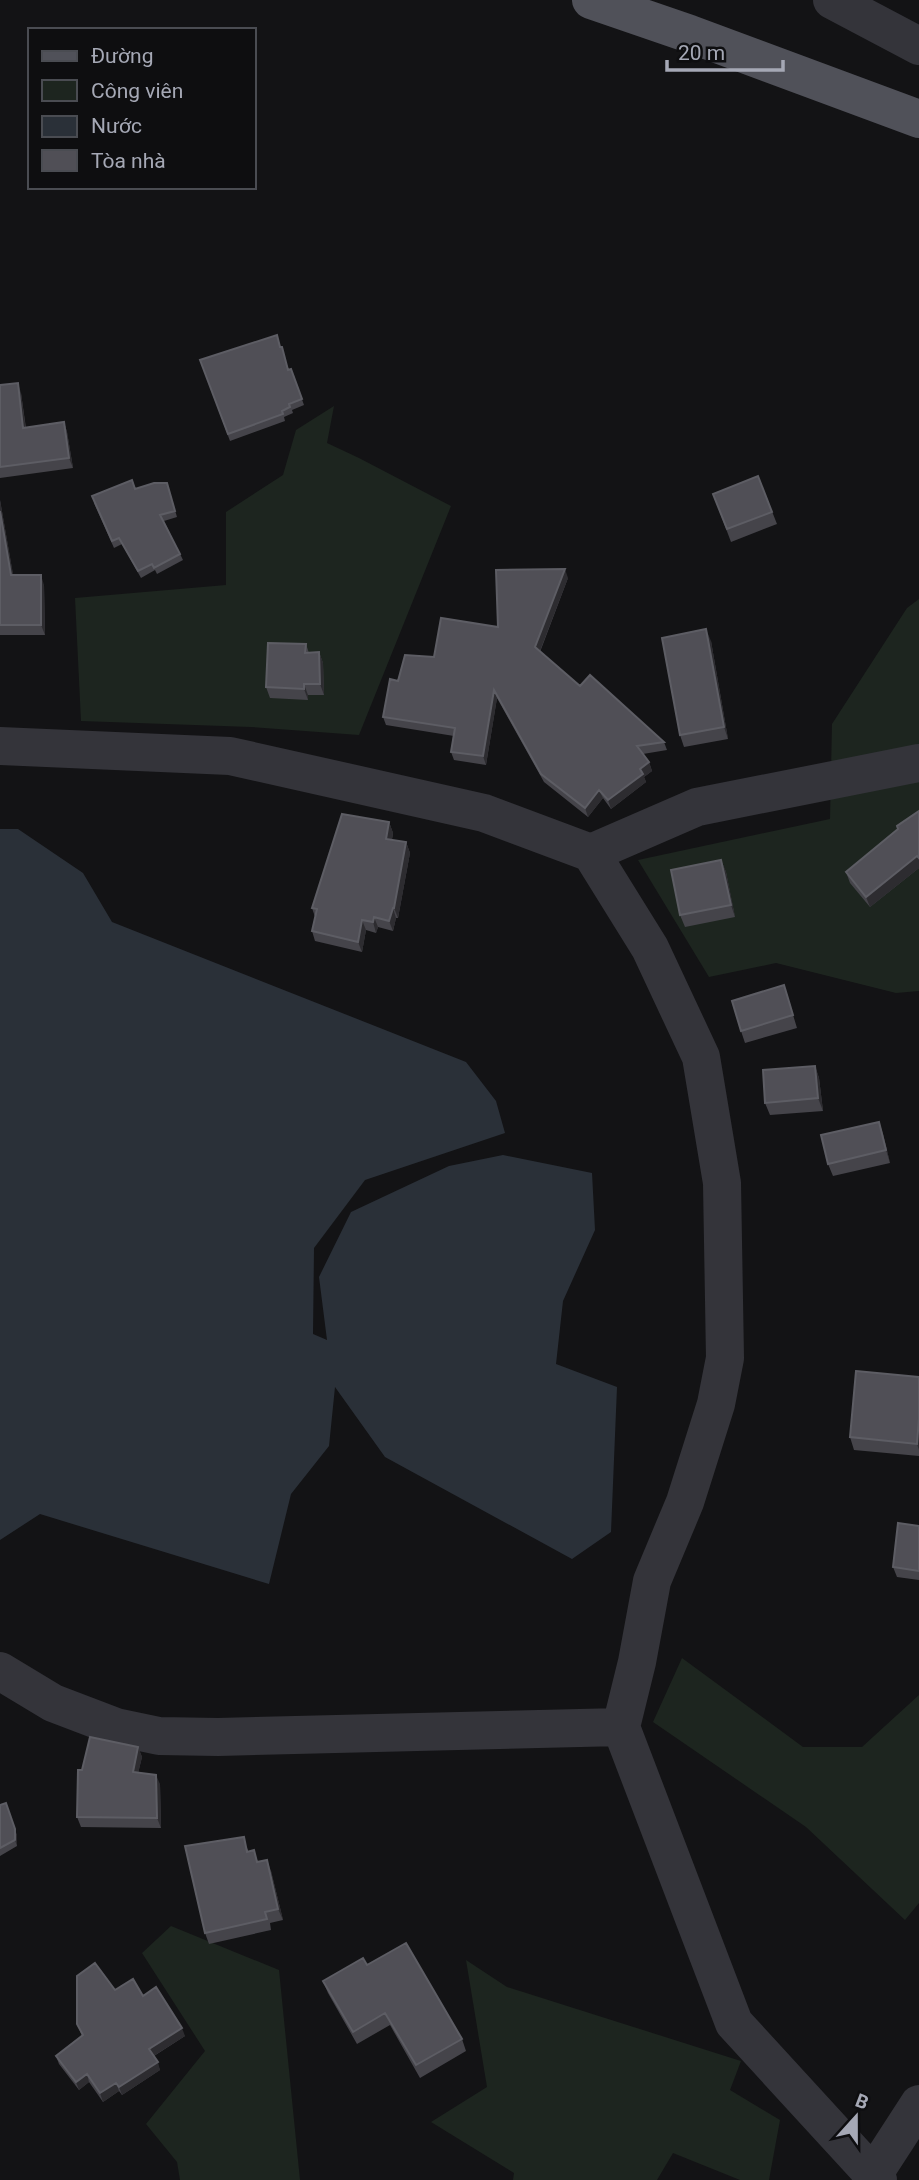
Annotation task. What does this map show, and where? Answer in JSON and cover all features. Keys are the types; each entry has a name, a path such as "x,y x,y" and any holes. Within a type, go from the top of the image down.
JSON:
{"main road":[{"path":"591,0 919,119"}],"street":[{"path":"832,0 919,46"},
{"path":"0,746 230,756 484,813 592,853 650,948 701,1057 722,1183 725,1358 716,1404 685,1502 653,1581 621,1727 734,2023 875,2177 919,2104"},
{"path":"592,853 697,807 919,763"},
{"path":"0,1671 53,1703 117,1727 159,1736 218,1737 621,1727"}],"green space":[{"path":"334,406 327,443 451,506 359,735 251,727 81,721 75,598 226,585 226,512 283,475 296,430"},
{"path":"919,599 919,991 896,993 776,963 709,977 638,860 830,819 832,724 907,608"},
{"path":"682,1658 803,1747 862,1747 919,1695 919,1903 905,1920 806,1827 653,1722"},
{"path":"171,1926 279,1970 300,2180 180,2180 177,2162 146,2124 205,2051 142,1953"},
{"path":"466,1960 507,1987 741,2061 730,2090 780,2120 769,2180 740,2180 673,2153 657,2180 513,2180 514,2173 431,2122 487,2087"}],"water":[{"path":"0,829 18,829 83,873 112,922 466,1062 496,1101 505,1133 365,1180 314,1248 313,1334 327,1340 319,1277 351,1212 449,1166 503,1155 592,1173 595,1230 563,1301 556,1364 617,1387 611,1532 572,1559 385,1457 335,1387 329,1446 291,1494 269,1584 40,1514 0,1540"}],"building":[{"path":"277,335 288,370 291,369 302,399 289,404 290,407 282,411 283,414 228,434 200,360"},
{"path":"18,383 23,428 64,422 69,458 0,467 0,385"},
{"path":"758,476 772,512 727,529 713,494"},
{"path":"132,480 135,489 154,483 167,483 175,511 160,515 180,554 154,568 152,564 138,571 119,538 112,541 92,496"},
{"path":"0,511 11,575 41,575 41,625 0,625"},
{"path":"565,569 535,647 580,686 590,675 664,742 637,746 649,762 640,769 643,774 608,800 599,790 585,808 541,774 494,690 483,756 451,752 455,728 383,717 390,679 398,681 405,655 434,657 441,618 498,627 496,570"},
{"path":"706,629 724,727 680,735 662,638"},
{"path":"268,643 306,644 305,653 319,652 320,684 304,684 304,689 266,687"},
{"path":"919,811 919,858 917,856 866,897 846,872 898,829 897,826"},
{"path":"342,814 389,822 386,839 406,842 394,908 389,921 374,917 373,922 362,920 358,942 312,931 317,909 312,908"},
{"path":"721,860 731,905 680,915 671,870"},
{"path":"784,985 793,1015 741,1031 732,1001"},
{"path":"815,1066 818,1098 765,1103 763,1070"},
{"path":"879,1122 886,1150 828,1164 821,1135"},
{"path":"856,1371 919,1377 917,1444 850,1437"},
{"path":"898,1523 919,1526 919,1571 893,1567"},
{"path":"90,1737 138,1747 133,1772 156,1775 157,1818 77,1817 78,1770 82,1770"},
{"path":"6,1803 15,1829 15,1840 0,1848 0,1805"},
{"path":"244,1837 247,1852 254,1850 257,1862 267,1860 278,1909 265,1912 267,1919 205,1933 185,1846"},
{"path":"406,1943 462,2039 416,2065 385,2013 353,2032 323,1981 363,1958 367,1965"},
{"path":"95,1963 115,1990 133,1979 143,1996 156,1987 182,2028 149,2049 158,2062 119,2087 116,2083 100,2093 87,2074 76,2082 56,2056 83,2035 77,2024 77,1976"}]}
